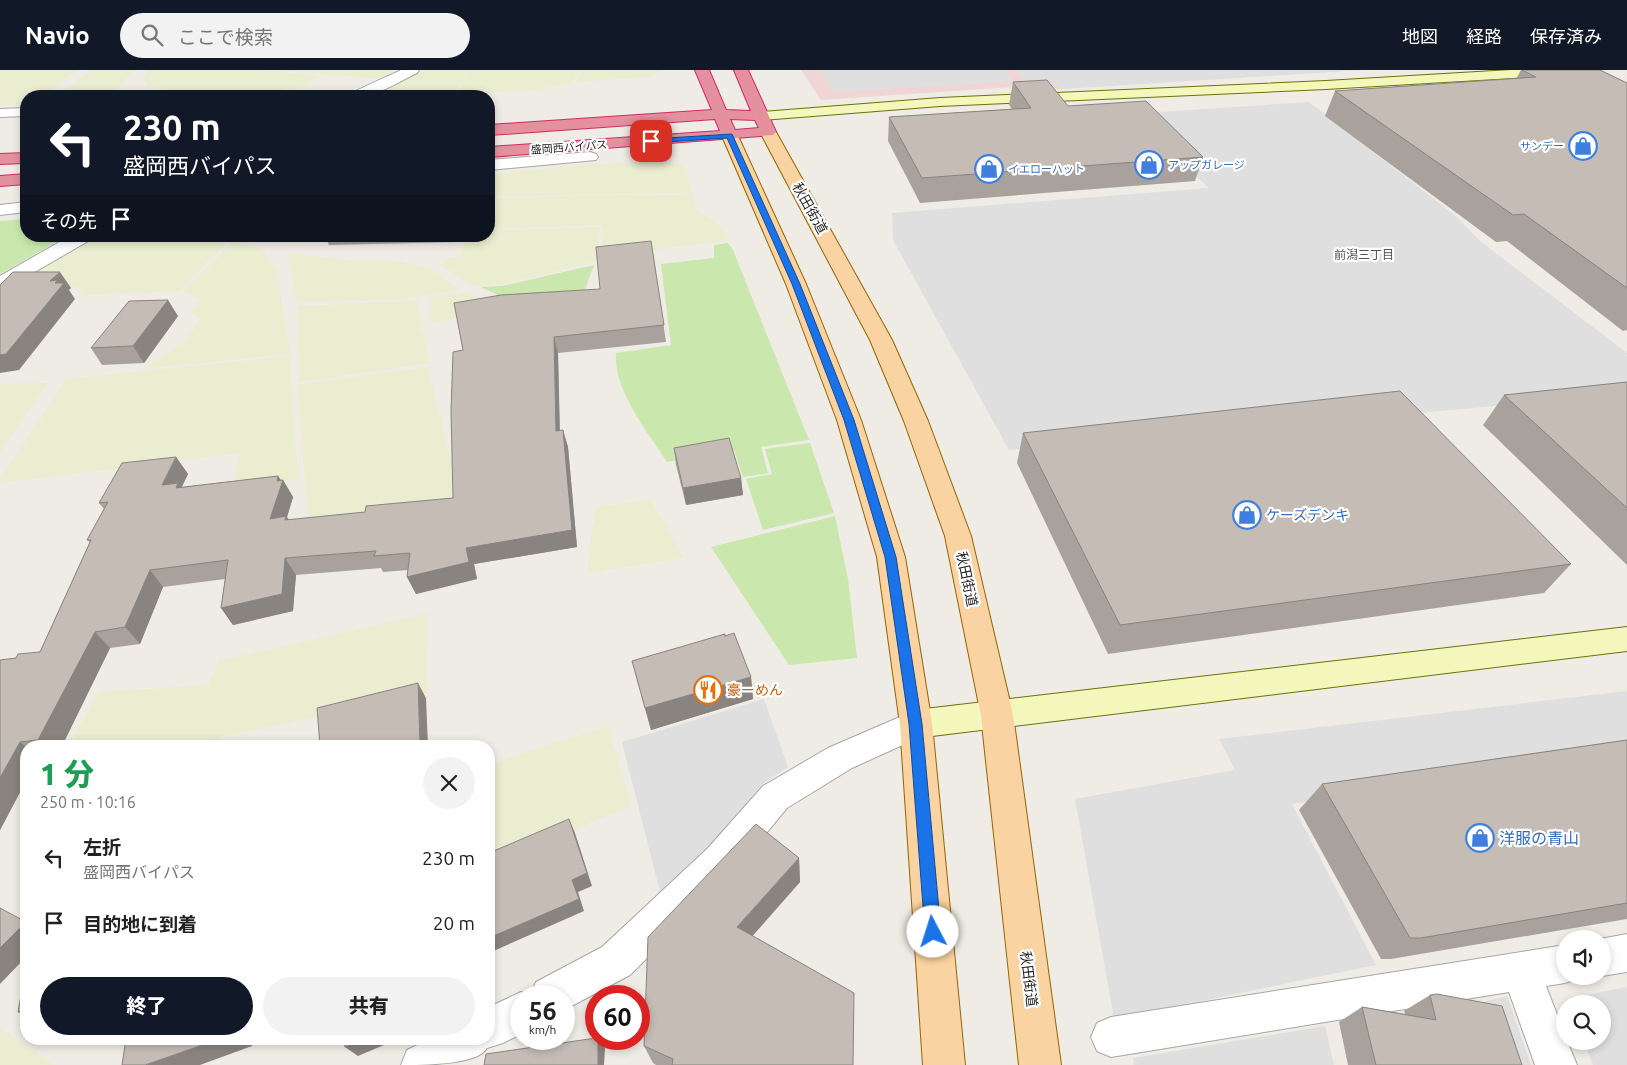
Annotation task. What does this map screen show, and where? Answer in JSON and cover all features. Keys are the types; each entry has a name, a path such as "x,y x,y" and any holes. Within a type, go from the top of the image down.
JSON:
{"highway":[{"path":"702,70 730,136"},
{"path":"741,70 772,126"},
{"name":"盛岡西バイパス","path":"495,130 721,114 772,126"},
{"name":"盛岡西バイパス","path":"495,152 730,136 772,126"},
{"path":"0,159 20,158"},
{"path":"0,180 20,179"}],"main road":[{"name":"秋田街道","path":"772,126 878,334 916,422 958,536 997,715 1040,1065"},
{"path":"730,136 796,284 849,420 891,557 916,724 944,1065"}],"street":[{"path":"372,90 412,70"},
{"path":"772,126 940,102 1326,85 1586,71"},
{"path":"844,124 1022,107 1225,95 1326,85"},
{"path":"0,113 20,112"},
{"path":"495,165 590,157"},
{"path":"0,210 20,208"},
{"path":"0,284 74,242"},
{"path":"571,985 616,961 721,860 775,797 840,758 916,724 1627,639"},
{"path":"1611,956 1627,953"},
{"path":"1112,1037 1556,965"},
{"path":"1521,971 1556,1065"},
{"path":"495,1026 510,1018"},
{"path":"422,1065 460,1045"}],"shaded area":[{"path":"801,70 1361,70 1041,90 1029,86 821,100"},
{"path":"820,70 1004,70 1014,81 833,92"},
{"path":"1015,70 1361,70 1063,89 1058,85 1024,80"},
{"path":"1309,102 1457,217 1480,241 1627,353 1627,394 1009,450 893,240 892,213 1209,188 1129,114"},
{"path":"1627,691 1627,756 1292,804 1376,965 1114,1019 1075,799 1235,770 1219,739"},
{"path":"764,699 788,767 761,785 709,849 660,892 622,742"},
{"path":"1627,987 1627,1065 1593,1065 1587,1050 1611,1050 1611,995 1585,995"},
{"path":"1507,996 1531,1065 1497,1065 1479,1003"},
{"path":"1325,1026 1334,1065 1134,1065 1133,1058"}],"green space":[{"path":"0,70 77,70 51,90 20,90 20,105 0,106"},
{"path":"91,70 136,70 116,90 65,90"},
{"path":"148,70 263,70 319,76 300,88 282,90 170,90 148,85 143,78"},
{"path":"280,70 396,70 380,79"},
{"path":"423,70 467,70 456,90 382,90"},
{"path":"469,70 581,70 571,83 533,90 495,92 495,90 459,90"},
{"path":"583,70 661,70 649,77 575,82"},
{"path":"648,162 679,163 685,169 692,193 495,196 495,174 578,165"},
{"path":"693,194 697,211 713,220 725,230 727,241 649,250 601,260 603,225 495,229 495,198"},
{"path":"20,219 20,242 56,242 0,274 0,221"},
{"path":"600,227 597,261 504,284 473,286 440,265 448,258 459,257 465,242 495,242 495,231"},
{"path":"85,242 227,242 180,291 84,295 77,286 6,287"},
{"path":"232,242 262,249 276,269 291,354 143,369 182,343 201,319 191,312 201,300 184,291"},
{"path":"728,243 733,250 809,440 761,447 768,473 743,477 734,450 667,462 626,396 620,381 616,353 671,345 661,264 714,258 714,245"},
{"path":"288,253 345,260 404,262 435,271 460,290 400,299 297,302"},
{"path":"594,265 580,303 529,310 481,287 502,286"},
{"path":"466,292 502,310 431,323 430,296"},
{"path":"417,301 429,363 299,382 297,306"},
{"path":"290,356 298,479 231,496 239,453 0,483 0,479 66,379"},
{"path":"428,367 463,508 309,527 297,385"},
{"path":"48,383 0,452 0,384"},
{"path":"810,443 834,513 763,530 746,479 772,474 765,449"},
{"path":"651,500 684,558 587,573 595,507"},
{"path":"835,516 848,579 857,658 789,665 711,547"},
{"path":"426,614 427,694 220,737 219,740 72,740 99,692 208,685 219,661"},
{"path":"608,726 632,806 495,862 495,763"},
{"path":"0,1028 20,1042 20,1045 25,1045 54,1065 0,1065"}],"building":[{"path":"1522,70 1600,70 1627,83 1627,288 1524,214 1513,215 1335,91 1536,77"},
{"path":"1047,80 1068,106 1146,101 1203,157 922,178 889,117 1031,108 1013,82"},
{"path":"651,241 664,325 554,337 556,431 563,430 572,530 466,548 469,562 407,577 410,553 374,556 376,551 285,558 282,594 221,608 228,560 150,570 125,627 95,632 38,740 20,740 0,778 0,660 16,658 18,654 40,652 91,540 87,540 108,502 99,503 122,463 176,457 162,485 178,483 176,488 278,476 277,481 283,480 270,519 286,516 285,520 365,512 366,506 453,498 451,411 453,352 463,350 454,303 501,295 600,289 596,247"},
{"path":"13,272 60,272 50,281 58,280 55,283 64,283 6,354 0,355 0,285"},
{"path":"168,300 133,346 91,348 129,301"},
{"path":"1627,382 1627,508 1504,395"},
{"path":"1400,391 1571,564 1120,625 1023,433"},
{"path":"729,438 741,478 683,488 674,448"},
{"path":"734,633 751,677 645,708 632,661"},
{"path":"418,683 420,740 320,740 317,708"},
{"path":"1627,740 1627,903 1421,938 1410,938 1322,784"},
{"path":"569,819 587,873 572,880 579,899 495,935 495,850"},
{"path":"756,824 799,858 737,927 854,993 853,1065 672,1065 673,1059 650,1049 650,985 646,985 648,937"},
{"path":"0,908 20,919 20,928 0,948"},
{"path":"1437,994 1502,1006 1522,1065 1376,1065 1362,1007 1436,1020 1430,995"},
{"path":"585,1040 585,1050 598,1050 598,1065 484,1065 486,1054 514,1050 575,1050 575,1041"},
{"path":"125,1045 203,1045 145,1065 122,1065"}],"place":[{"name":"サンデー","path":"1583,146"},
{"name":"アップガレージ","path":"1149,165"},
{"name":"イエローハット","path":"989,169"},
{"name":"ケーズデンキ","path":"1247,515"},
{"name":"豪ーめん","path":"708,690"},
{"name":"洋服の青山","path":"1480,838"}],"district":[{"name":"前潟三丁目","path":"1364,255"}],"route":[{"path":"651,141 730,136 796,284 849,420 891,557 916,724 933,932"}]}
